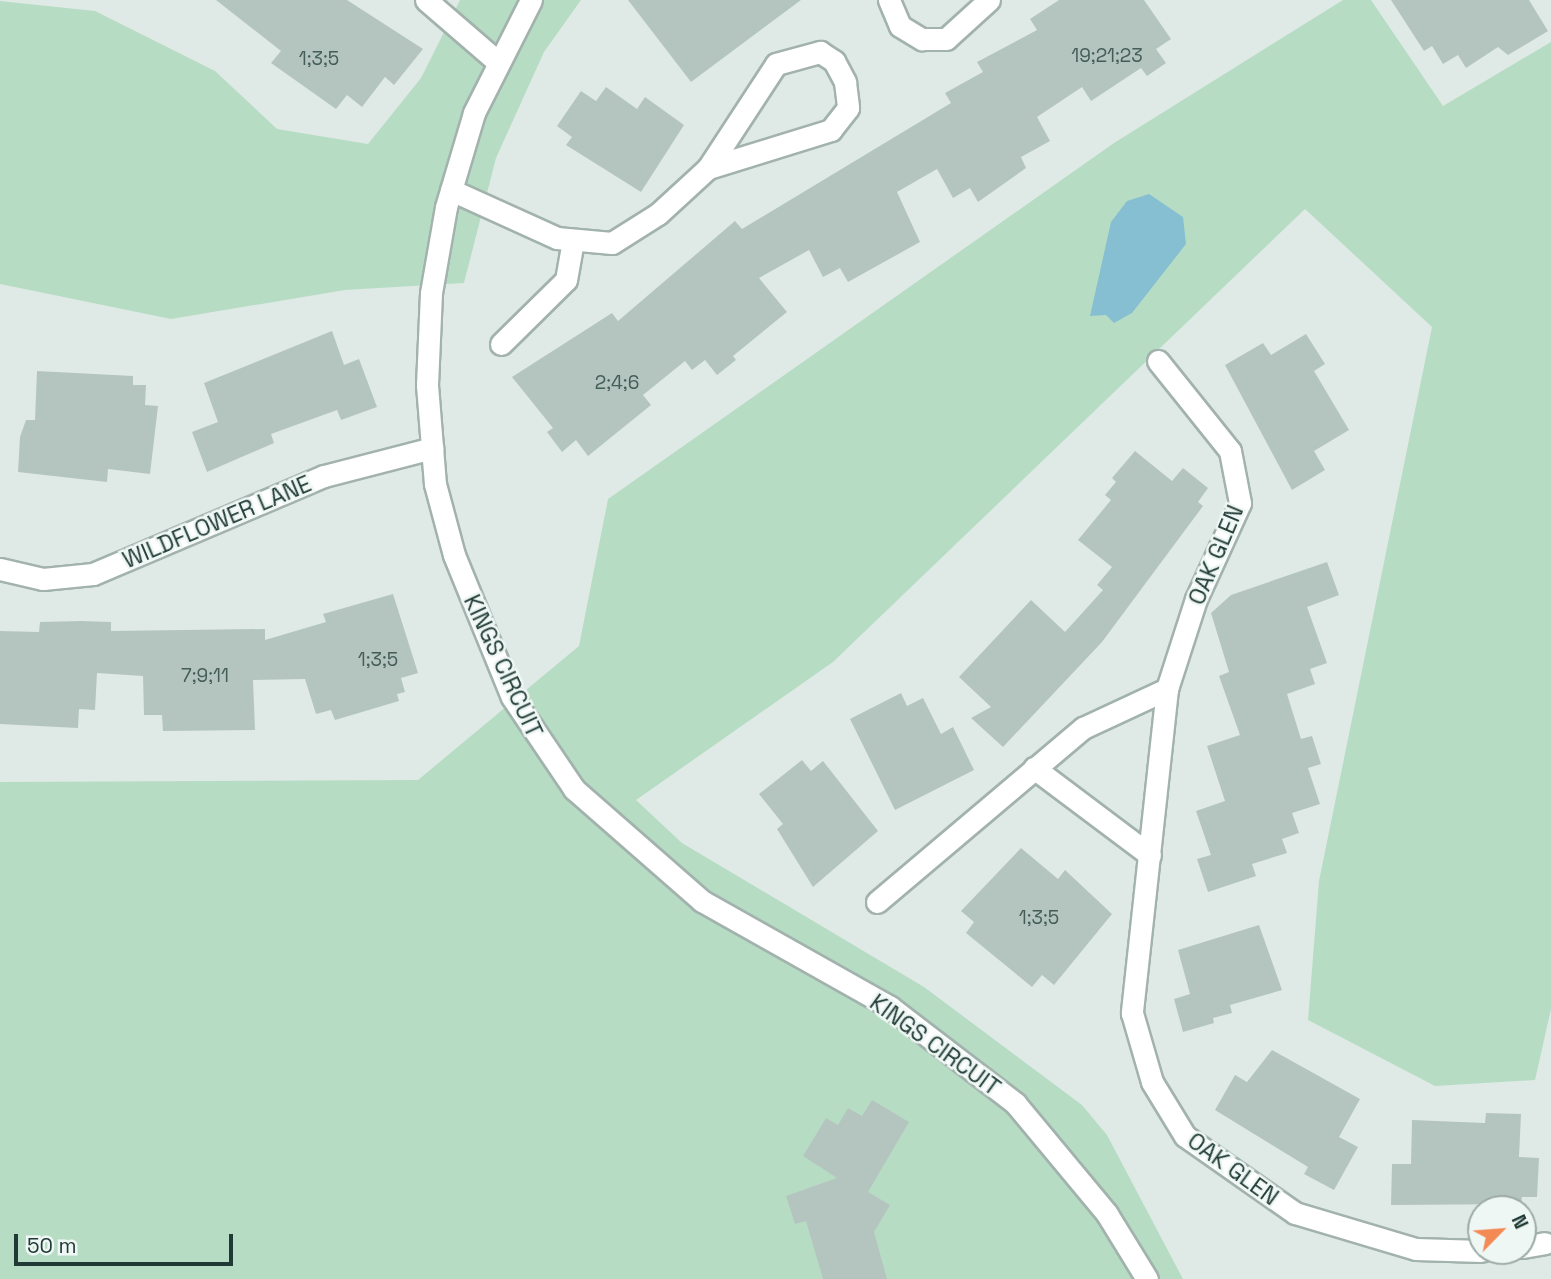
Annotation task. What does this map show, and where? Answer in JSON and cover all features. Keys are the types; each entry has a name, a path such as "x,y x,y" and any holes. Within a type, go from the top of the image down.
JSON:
{"street":[{"path":"426,0 499,64"},
{"name":"KINGS CIRCUIT","path":"531,0 474,113 451,190 431,293 432,448 454,555 482,630 537,741 574,789 702,901 890,1007 972,1065 1063,1155 1147,1279"},
{"path":"889,0 900,26 922,39 946,39 989,0"},
{"path":"451,190 573,241 612,243 658,214 708,168 776,64 820,52 834,61 845,82 848,108 831,130 708,168"},
{"path":"501,344 566,280 573,241"},
{"name":"OAK GLEN","path":"1158,361 1230,451 1240,486 1233,526 1196,599 1167,689 1132,1013 1152,1082 1171,1119 1218,1164 1319,1223 1416,1249 1467,1251"},
{"name":"WILDFLOWER LANE","path":"0,569 43,579 93,574 324,476 432,448"},
{"path":"877,902 1083,728 1167,689"},
{"path":"1034,768 1150,855"},
{"path":"1537,1244 1545,1243"}],"green space":[{"path":"460,0 581,0 544,52 496,158 464,283 345,290 171,319 0,284 0,1 95,11 215,71 277,129 368,144 421,78"},
{"path":"1343,0 1371,0 1443,106 1551,42 1551,1009 1535,1080 1435,1086 1308,1020 1319,881 1432,327 1305,209 833,662 636,800 682,843 924,987 1082,1105 1107,1135 1183,1279 0,1279 0,782 418,780 579,646 608,499 1114,143"}],"water":[{"path":"1149,194 1183,217 1186,244 1132,313 1114,323 1106,315 1090,316 1111,222 1127,201"}],"building":[{"path":"216,0 347,0 423,49 394,85 385,77 362,107 347,95 336,109 271,63 281,51"},
{"path":"628,0 801,0 691,82"},
{"path":"1059,0 1144,0 1171,39 1156,49 1166,63 1147,76 1141,68 1091,101 1082,87 1037,117 1050,141 1021,157 1026,168 978,202 970,188 953,198 937,169 897,192 920,242 848,282 840,268 823,277 809,250 759,278 787,312 733,356 736,360 717,375 705,360 692,370 685,361 643,395 651,405 588,456 576,440 562,452 547,432 553,428 512,377 612,313 618,321 735,221 742,229 951,103 945,93 983,72 977,62 1037,30 1030,19"},
{"path":"1391,0 1529,0 1548,31 1508,55 1498,47 1466,68 1458,55 1443,64 1432,46 1424,51"},
{"path":"606,87 637,109 645,97 684,125 641,192 566,145 572,137 557,126 581,91 596,101"},
{"path":"332,331 344,365 359,359 377,407 341,420 337,410 271,434 274,443 207,472 192,432 218,422 204,383"},
{"path":"1306,334 1325,364 1314,371 1349,430 1314,451 1325,470 1292,490 1225,365 1263,343 1271,355"},
{"path":"37,371 133,376 133,385 146,385 145,405 158,406 150,474 108,469 107,482 18,472 20,437 26,420 35,420"},
{"path":"1135,451 1172,481 1183,468 1208,488 1198,502 1203,506 1102,642 1003,747 971,718 991,707 959,677 1031,600 1065,632 1103,590 1097,585 1112,567 1078,540 1111,500 1105,495 1116,482 1112,478"},
{"path":"1327,562 1339,595 1307,607 1327,663 1310,669 1315,684 1287,694 1301,739 1312,736 1321,764 1308,768 1320,804 1292,813 1299,833 1282,839 1287,853 1252,864 1256,876 1208,892 1197,859 1211,855 1196,811 1225,801 1207,746 1240,735 1219,676 1229,672 1211,613 1231,595"},
{"path":"393,594 418,673 401,678 405,692 397,694 399,701 335,720 331,710 316,714 305,679 253,680 255,730 163,731 162,715 144,715 143,676 97,673 95,710 79,709 78,728 0,724 0,631 39,632 40,622 111,622 111,631 265,629 265,640 326,622 323,614"},
{"path":"901,693 907,706 923,698 941,734 953,727 974,770 895,810 850,719"},
{"path":"802,760 811,771 823,761 878,831 813,887 777,829 783,824 759,794"},
{"path":"1021,848 1058,879 1065,870 1112,914 1054,985 1042,975 1032,987 966,933 974,922 961,911"},
{"path":"1259,925 1282,990 1230,1005 1232,1013 1213,1018 1214,1023 1183,1032 1174,999 1190,994 1178,950"},
{"path":"1272,1050 1360,1099 1339,1137 1358,1147 1334,1190 1304,1174 1308,1167 1215,1110 1235,1075 1247,1082"},
{"path":"872,1100 909,1122 868,1192 890,1205 874,1232 887,1279 823,1279 806,1221 795,1224 786,1196 837,1178 803,1156 826,1118 838,1125 848,1108 862,1116"},
{"path":"1486,1113 1521,1114 1519,1157 1539,1158 1537,1197 1467,1195 1467,1204 1391,1205 1392,1164 1411,1164 1412,1120 1485,1123"}]}
